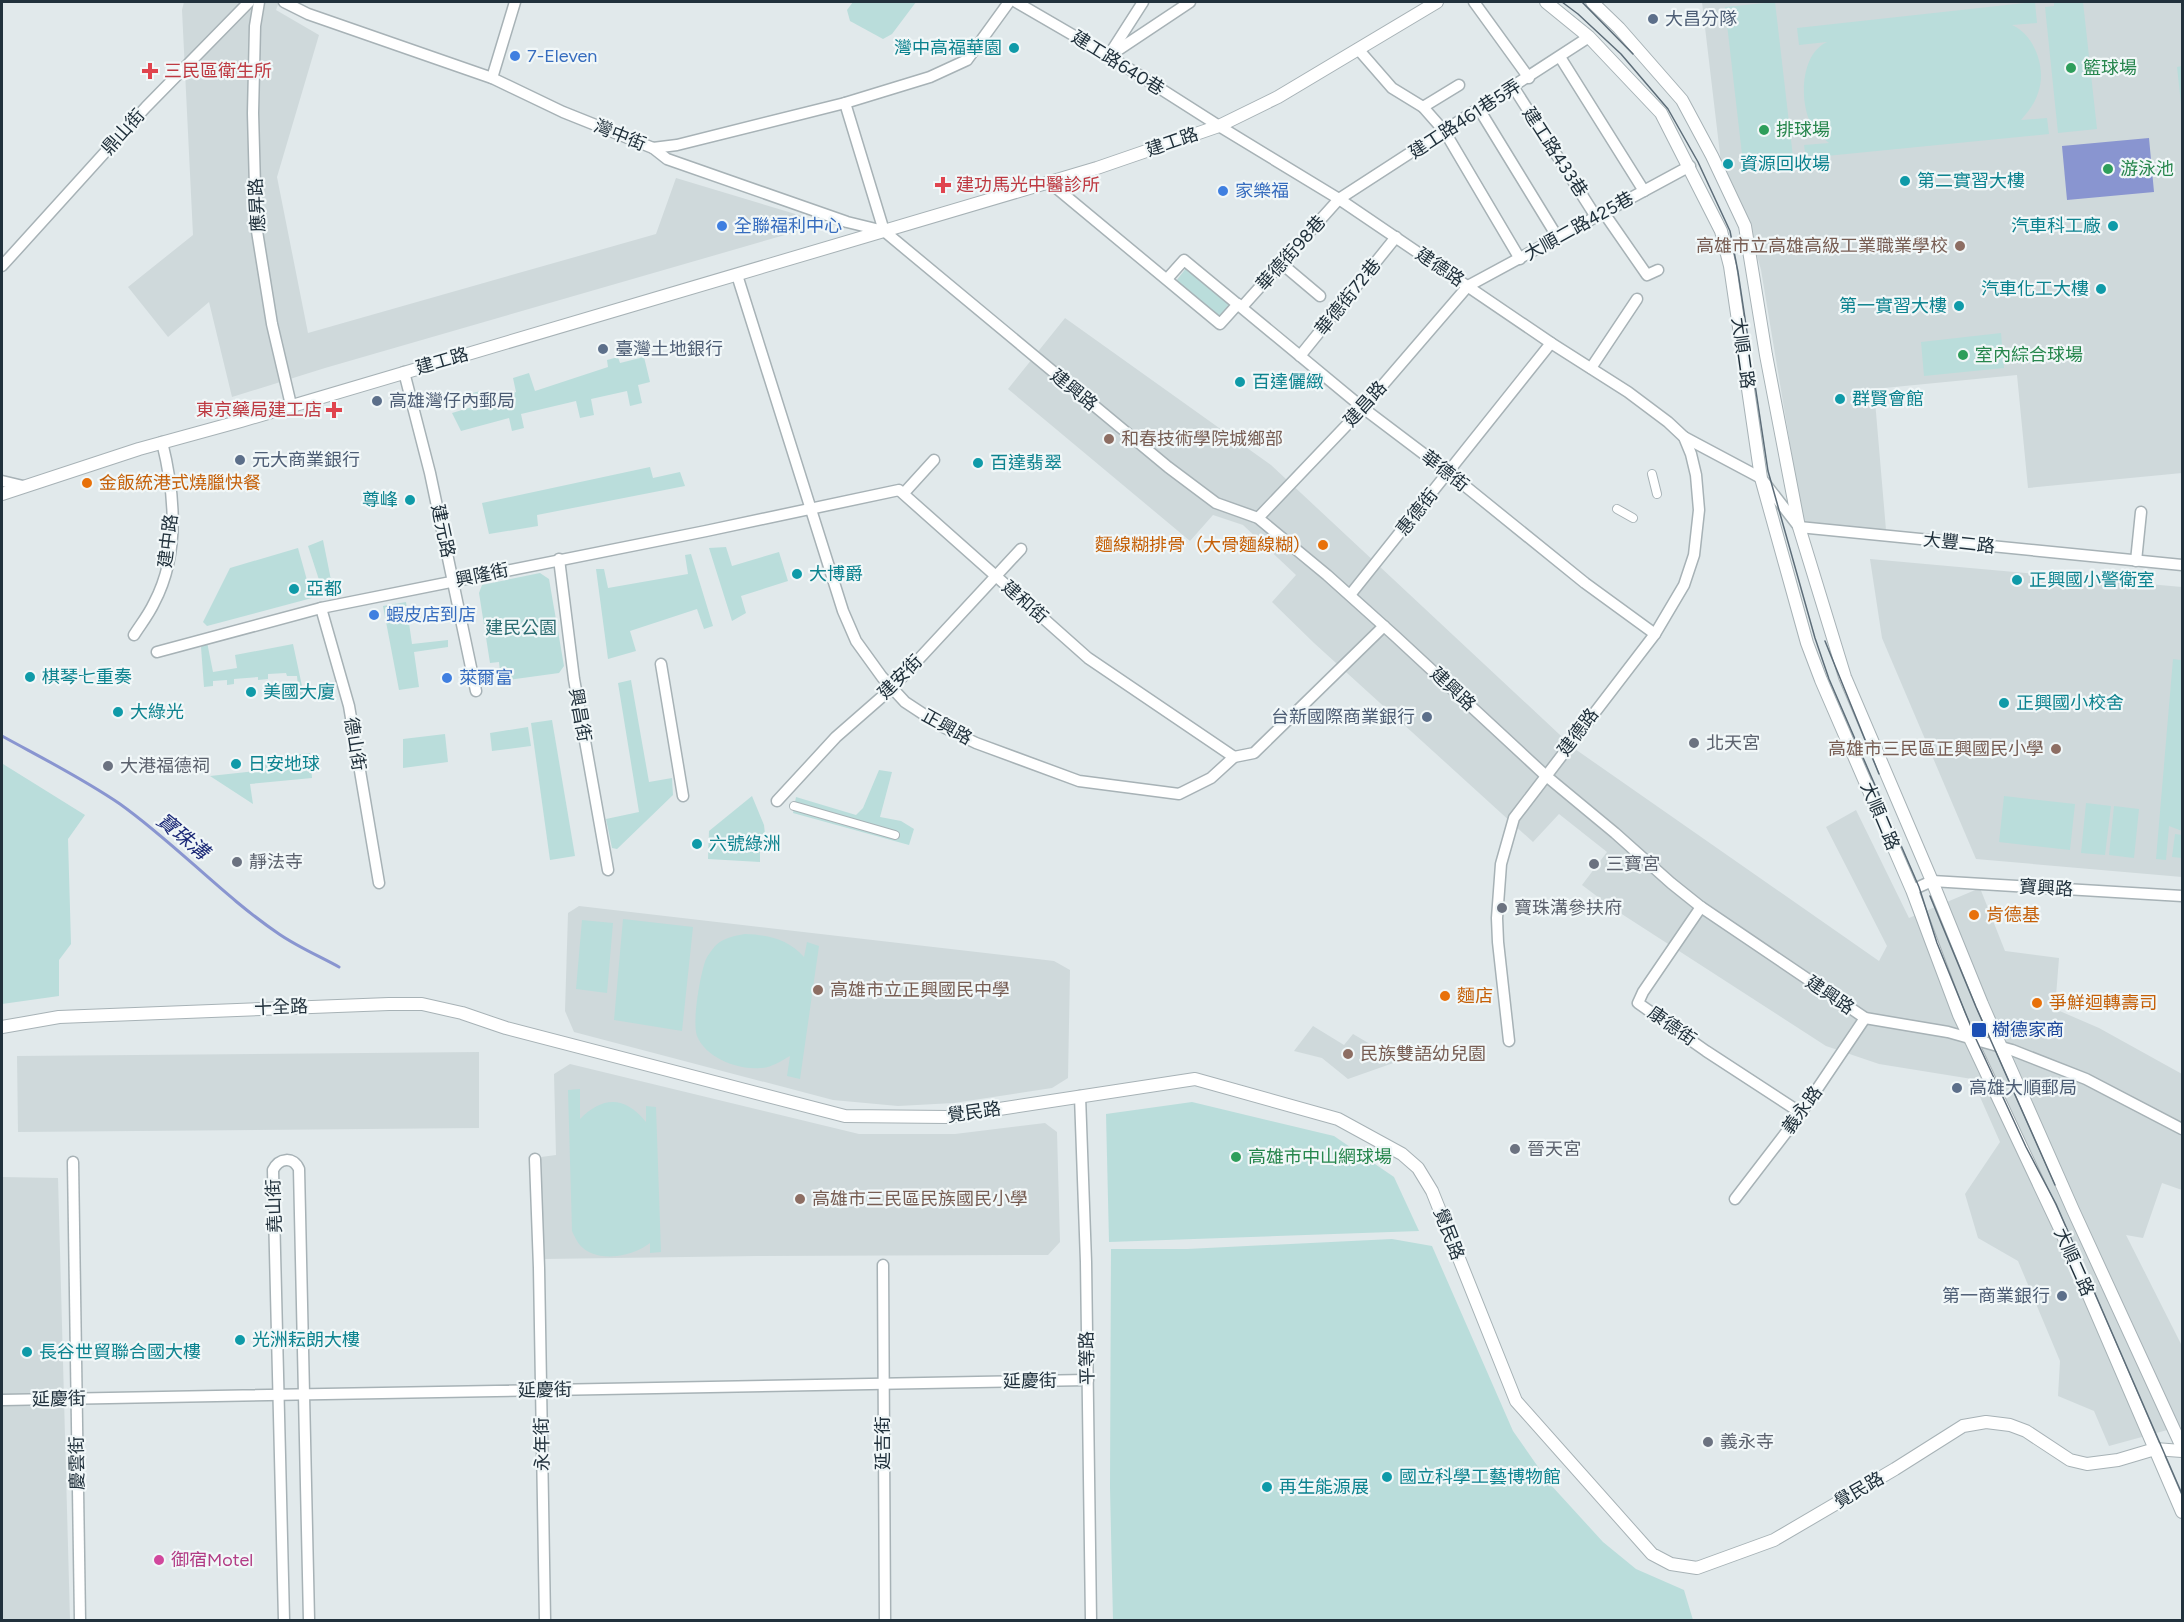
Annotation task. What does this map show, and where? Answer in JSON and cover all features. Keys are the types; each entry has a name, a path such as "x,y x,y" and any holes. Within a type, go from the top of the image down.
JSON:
{"street":[{"name":"鼎山街","path":"2,266 146,107 249,2"},
{"name":"應昇路","path":"259,2 255,26 253,113 256,225 272,324 291,405"},
{"name":"灣中街","path":"284,2 308,14 492,78 563,112 652,148 677,146 845,103 930,77 967,60 1009,2"},
{"path":"492,78 515,2"},
{"name":"建工路640巷","path":"1016,2 1109,56 1219,126"},
{"path":"1109,56 1143,2"},
{"path":"1109,56 1190,2"},
{"name":"建工路","path":"2,494 162,442 1049,182 1219,126 1278,98 1437,2"},
{"name":"建工路433巷","path":"1474,2 1529,78"},
{"name":"大順二路","path":"1546,2 1589,37 1661,113 1690,166 1721,231 1730,266 1761,478 1807,643 1912,890 1968,1037 2061,1231 2182,1512"},
{"name":"大順二路","path":"1592,2 1619,28 1682,100 1745,226 1770,377 1799,527 1845,677 2001,1046 2182,1449"},
{"name":"建工路461巷5弄","path":"1339,200 1589,37"},
{"path":"1358,49 1392,88 1423,107 1445,132 1520,259"},
{"path":"1560,57 1644,191"},
{"path":"1423,107 1459,86"},
{"name":"建工路433巷","path":"1514,88 1600,215 1647,275 1658,270"},
{"path":"845,103 884,231"},
{"path":"1479,110 1558,238"},
{"name":"建德路","path":"1219,126 1396,237 1591,368 1668,422 1684,437 1761,478"},
{"path":"652,148 667,159 848,222 884,231"},
{"name":"大順二路425巷","path":"1468,286 1690,166"},
{"path":"1049,182 1220,324 1240,306"},
{"name":"華德街98巷","path":"1240,306 1282,264 1339,200"},
{"name":"建興路","path":"884,231 1168,467 1215,503 1258,518 1384,626 1545,776 1701,908 1865,1018 1968,1037 2001,1046 2077,1074 2182,1129"},
{"name":"華德街72巷","path":"1300,356 1396,237"},
{"name":"華德街","path":"1167,279 1184,260 1363,408 1449,473 1585,583 1655,634"},
{"path":"1282,264 1320,296"},
{"name":"正興路","path":"737,275 810,510 843,611 856,641 905,702 943,728 976,743 1079,781 1179,794 1211,778 1234,757 1254,753 1384,626"},
{"name":"建昌路","path":"1258,518 1363,408 1468,286"},
{"path":"1591,368 1637,298"},
{"name":"惠德街","path":"1350,596 1551,343"},
{"name":"建元路","path":"404,372 430,473 476,691"},
{"name":"建德路","path":"1509,1041 1498,942 1501,864 1514,818 1655,634 1684,585 1694,555 1699,510 1691,454 1684,437"},
{"name":"建中路","path":"134,635 155,602 169,560 173,512 171,476 162,442"},
{"path":"810,510 899,490 904,493 934,460"},
{"path":"1652,474 1657,494"},
{"path":"1761,478 1799,527"},
{"path":"2,481 23,486"},
{"name":"建和街","path":"904,493 1088,658 1234,757"},
{"path":"1617,509 1633,518"},
{"name":"興隆街","path":"157,652 321,608 810,510"},
{"path":"2136,561 2141,512"},
{"name":"大豐二路","path":"1799,527 2182,565"},
{"name":"建安街","path":"777,801 836,737 892,688 1021,549"},
{"name":"興昌街","path":"559,560 574,679 608,870"},
{"name":"德山街","path":"321,608 349,706 379,883"},
{"path":"661,664 683,796"},
{"path":"794,806 896,835"},
{"name":"寶興路","path":"1912,890 1932,881 2182,896"},
{"name":"康德街","path":"1701,908 1643,992 1638,1003 1801,1113"},
{"name":"十全路","path":"2,1027 60,1017 422,1004 557,1040"},
{"name":"義永路","path":"1735,1199 1801,1113 1865,1018"},
{"name":"覺民路","path":"557,1040 845,1116 947,1117 1195,1079 1338,1119 1402,1154 1418,1168 1432,1191 1516,1401 1652,1554 1671,1564 1698,1568 1774,1539 1895,1469 1963,1426 1986,1422 2010,1425 2026,1431 2070,1460 2087,1464 2118,1460 2155,1449 2182,1449"},
{"name":"平等路","path":"1080,1096 1088,1380 1091,1620"},
{"name":"堯山街","path":"284,1620 273,1170 279,1162 286,1159 293,1161 300,1169 309,1620"},
{"name":"永年街","path":"535,1159 544,1620"},
{"name":"慶雲街","path":"73,1162 80,1620"},
{"name":"延吉街","path":"883,1265 885,1620"},
{"name":"延慶街","path":"2,1400 1088,1380"}],"shaded area":[{"path":"184,2 279,2 276,10 319,35 277,177 308,333 656,234 676,178 802,216 809,228 232,397 209,302 168,337 128,287 193,235 182,10"},
{"name":"高雄市立高雄高級工業職業學校","path":"1702,2 2182,2 2182,473 2028,488 2017,375 1874,389 1886,530 1803,522 1761,270 1748,222 1722,171"},
{"path":"1065,318 1271,465 1575,749 1879,961 1887,946 1826,827 1856,810 1909,918 1980,888 2005,951 2059,958 2055,1009 2099,1028 2182,1074 2182,1190 2162,1183 2143,1238 2126,1235 2182,1346 2182,1426 2109,1446 2094,1411 2058,1396 2060,1361 2018,1261 1978,1238 1965,1194 2000,1142 1972,1079 1879,1064 1826,1046 1614,909 1582,885 1607,852 1559,814 1533,842 1272,602 1296,575 1243,525 1213,515 1190,541 1008,389"},
{"name":"高雄市三民區正興國民小學","path":"1870,559 2182,587 2182,877 1976,859 1882,638"},
{"name":"高雄市立正興國民中學","path":"579,906 1054,961 1070,970 1068,1078 1052,1088 954,1103 898,1106 833,1100 574,1032 565,1011 568,913"},
{"name":"民族雙語幼兒園","path":"1313,1026 1344,1045 1353,1034 1399,1061 1348,1079 1322,1058 1294,1051"},
{"path":"479,1052 479,1128 18,1132 17,1056"},
{"name":"高雄市三民區民族國民小學","path":"570,1064 859,1134 955,1134 1045,1123 1057,1132 1060,1242 1048,1255 543,1259 541,1157 556,1155 554,1074"},
{"path":"2,1177 58,1178 70,1620 2,1620"}],"green space":[{"path":"853,2 916,2 892,34 883,39 850,21 847,10"},
{"path":"1775,2 1793,157 1743,163 1725,7"},
{"path":"2035,2 2037,23 2012,25 2027,36 2033,45 2041,74 2037,97 2021,120 2047,118 2049,134 1806,158 1804,145 1829,143 1812,126 1805,105 1804,92 1804,80 1811,57 1827,42 1799,45 1797,28"},
{"name":"籃球場","path":"2054,2 2083,2 2097,129 2058,133 2045,7 2054,6"},
{"path":"2182,66 2182,113 2177,67"},
{"path":"1187,267 1232,304 1221,318 1176,281"},
{"name":"室內綜合球場","path":"2001,333 2004,368 1924,376 1921,342"},
{"path":"618,357 620,363 644,357 650,382 638,385 642,403 630,406 627,391 591,399 594,415 580,418 576,401 521,414 524,428 512,431 509,418 461,431 452,413 472,407 469,394 480,391 483,402 516,392 513,378 529,373 535,391 608,367 607,360"},
{"path":"650,467 653,478 680,472 685,486 537,515 538,526 489,534 482,503"},
{"path":"323,540 333,590 322,589 308,546"},
{"path":"726,547 732,566 779,552 788,581 741,596 746,613 732,621 709,548"},
{"path":"298,548 312,598 207,626 203,622 230,568"},
{"path":"691,554 713,626 704,629 697,609 630,631 636,651 608,659 596,569 604,569 608,588 688,574 685,555"},
{"name":"建民公園","path":"540,573 549,579 564,666 559,673 501,681 499,662 490,663 479,593 482,585"},
{"path":"406,602 412,644 448,640 448,647 414,652 419,687 399,690 383,606"},
{"path":"207,642 213,672 237,668 235,655 293,644 305,700 299,697 297,676 287,676 286,673 268,674 268,679 258,680 258,677 234,679 234,684 227,685 227,680 213,681 213,686 204,687 201,647"},
{"path":"2173,659 2181,660 2182,669 2182,831 2169,826 2166,860 2156,859"},
{"path":"631,680 649,782 672,778 673,795 617,849 612,848 606,819 639,812 618,683"},
{"path":"552,720 575,856 550,860 531,723"},
{"path":"528,727 531,746 492,751 490,733"},
{"path":"445,734 448,762 403,768 403,739"},
{"path":"310,753 312,778 250,784 253,804 210,776 264,770 263,758"},
{"path":"3,764 85,815 68,839 71,944 59,960 59,996 2,1004"},
{"path":"879,770 892,772 880,817 901,821 914,829 909,845 793,813 796,797 856,815 863,808"},
{"path":"752,796 764,825 765,834 760,835 760,862 708,859 709,831"},
{"path":"2004,796 2075,804 2070,850 1999,842"},
{"path":"2086,803 2111,806 2105,855 2081,853"},
{"path":"2114,806 2139,809 2134,858 2109,855"},
{"path":"2175,834 2182,835 2182,858 2172,857"},
{"path":"623,919 693,927 682,1031 614,1020"},
{"path":"582,920 613,923 607,993 576,989"},
{"path":"745,934 778,939 804,957 807,942 819,946 800,1079 787,1076 790,1056 764,1068 742,1067 715,1056 701,1044 697,1036 695,1020 697,999 707,958 715,946 722,941"},
{"path":"580,1089 580,1119 597,1106 614,1102 630,1107 646,1122 646,1106 656,1107 661,1252 650,1253 650,1243 624,1255 604,1256 586,1250 575,1238 572,1231 568,1090"},
{"name":"高雄市中山網球場","path":"1192,1102 1334,1136 1394,1177 1419,1231 1109,1242 1106,1114"},
{"name":"國立科學工藝博物館","path":"1392,1239 1432,1246 1513,1431 1550,1484 1603,1542 1636,1569 1684,1590 1693,1620 1113,1620 1110,1488 1111,1249 1187,1249"}],"water":[{"name":"游泳池","path":"2149,138 2154,192 2067,200 2062,146"}],"waterway":[{"name":"寶珠溝","path":"2,736 77,777 120,804 258,919 294,943 339,967"}],"tram line":[{"path":"1562,2 1621,54 1668,109 1698,162 1730,231 1768,471 1815,638 1829,679 1919,887 1937,943 1976,1039 2026,1147 2056,1204 2182,1494"},
{"path":"1582,2 1633,54"},
{"path":"1825,641 1879,774"},
{"path":"1930,896 1976,1007 2055,1185"}],"place":[{"name":"大昌分隊","path":"1653,19"},
{"name":"灣中高福華園","path":"1014,48"},
{"name":"7-Eleven","path":"515,56"},
{"name":"籃球場","path":"2071,68"},
{"name":"三民區衛生所","path":"150,71"},
{"name":"排球場","path":"1764,130"},
{"name":"資源回收場","path":"1728,164"},
{"name":"游泳池","path":"2108,169"},
{"name":"第二實習大樓","path":"1905,181"},
{"name":"建功馬光中醫診所","path":"943,185"},
{"name":"家樂福","path":"1223,191"},
{"name":"全聯福利中心","path":"722,226"},
{"name":"汽車科工廠","path":"2113,226"},
{"name":"高雄市立高雄高級工業職業學校","path":"1960,246"},
{"name":"汽車化工大樓","path":"2101,289"},
{"name":"第一實習大樓","path":"1959,306"},
{"name":"臺灣土地銀行","path":"603,349"},
{"name":"室內綜合球場","path":"1963,355"},
{"name":"百達儷緻","path":"1240,382"},
{"name":"群賢會館","path":"1840,399"},
{"name":"高雄灣仔內郵局","path":"377,401"},
{"name":"東京藥局建工店","path":"334,410"},
{"name":"和春技術學院城鄉部","path":"1109,439"},
{"name":"元大商業銀行","path":"240,460"},
{"name":"百達翡翠","path":"978,463"},
{"name":"金飯統港式燒臘快餐","path":"87,483"},
{"name":"尊峰","path":"410,500"},
{"name":"麵線糊排骨（大骨麵線糊）","path":"1323,545"},
{"name":"大博爵","path":"797,574"},
{"name":"正興國小警衛室","path":"2017,580"},
{"name":"亞都","path":"294,589"},
{"name":"蝦皮店到店","path":"374,615"},
{"name":"棋琴七重奏","path":"30,677"},
{"name":"萊爾富","path":"447,678"},
{"name":"美國大廈","path":"251,692"},
{"name":"正興國小校舍","path":"2004,703"},
{"name":"大綠光","path":"118,712"},
{"name":"台新國際商業銀行","path":"1427,717"},
{"name":"北天宮","path":"1694,743"},
{"name":"高雄市三民區正興國民小學","path":"2056,749"},
{"name":"日安地球","path":"236,764"},
{"name":"大港福德祠","path":"108,766"},
{"name":"六號綠洲","path":"697,844"},
{"name":"靜法寺","path":"237,862"},
{"name":"三寶宮","path":"1594,864"},
{"name":"寶珠溝參扶府","path":"1502,908"},
{"name":"肯德基","path":"1974,915"},
{"name":"高雄市立正興國民中學","path":"818,990"},
{"name":"麵店","path":"1445,996"},
{"name":"爭鮮迴轉壽司","path":"2037,1003"},
{"name":"樹德家商","path":"1979,1030"},
{"name":"民族雙語幼兒園","path":"1348,1054"},
{"name":"高雄大順郵局","path":"1957,1088"},
{"name":"晉天宮","path":"1515,1149"},
{"name":"高雄市中山網球場","path":"1236,1157"},
{"name":"高雄市三民區民族國民小學","path":"800,1199"},
{"name":"第一商業銀行","path":"2062,1296"},
{"name":"光洲耘朗大樓","path":"240,1340"},
{"name":"長谷世貿聯合國大樓","path":"27,1352"},
{"name":"義永寺","path":"1708,1442"},
{"name":"國立科學工藝博物館","path":"1387,1477"},
{"name":"再生能源展","path":"1267,1487"},
{"name":"御宿Motel","path":"159,1560"}]}
